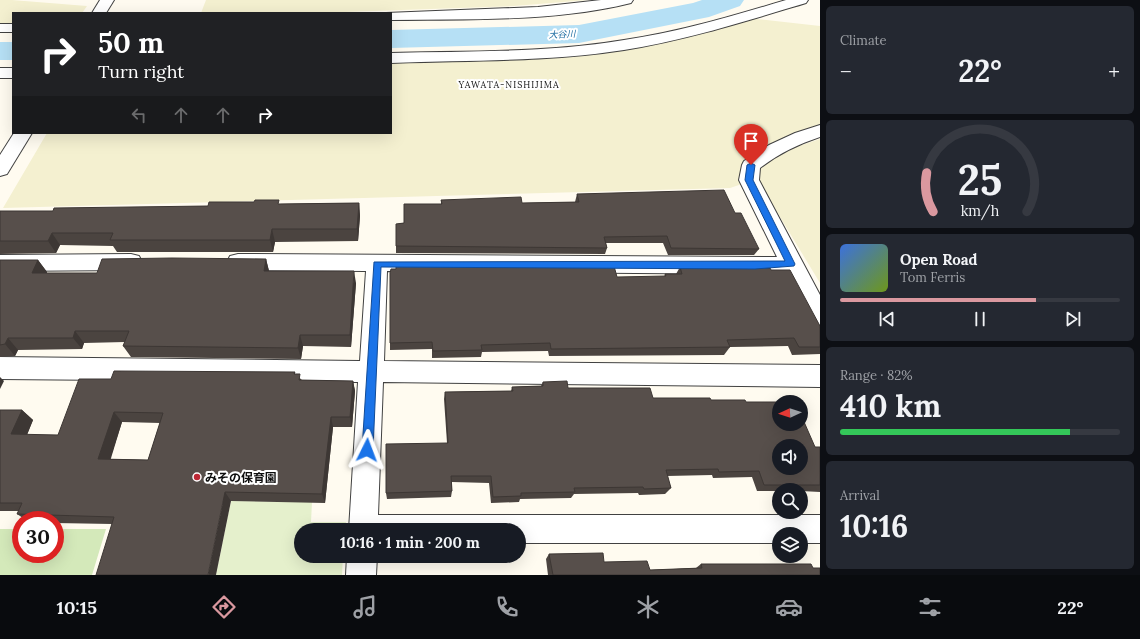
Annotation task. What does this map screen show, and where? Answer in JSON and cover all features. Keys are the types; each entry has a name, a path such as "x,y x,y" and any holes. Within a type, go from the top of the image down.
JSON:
{"street":[{"path":"100,12 107,0"},
{"path":"392,16 524,12 626,0"},
{"path":"392,58 549,52 624,45 701,30 801,0"},
{"path":"0,28 12,28"},
{"path":"0,73 12,73"},
{"path":"820,131 798,138 765,155 751,165 749,180 791,264 820,316"},
{"path":"0,169 23,134"},
{"path":"0,263 147,262"},
{"path":"218,262 771,266 791,264"},
{"path":"364,523 377,264"},
{"path":"0,368 372,370 820,376"},
{"path":"526,535 820,529"},
{"path":"361,575 362,563"}],"shaded area":[{"path":"0,0 87,6 83,12 12,12 12,26 0,27"},
{"path":"206,0 588,0 514,6 344,12 201,12"},
{"path":"749,18 820,26 820,129 760,148 745,159 741,169 742,184 730,188 3,208 46,134 392,134 392,60 581,50"},
{"path":"820,139 820,283 763,189 757,173 765,161 777,153"}],"green space":[{"path":"231,501 312,502 311,522 346,522 294,523 294,563 343,563 342,575 216,575"},
{"path":"0,529 12,529 12,563 64,563 64,529 106,529 92,575 0,575"}],"building":[{"path":"724,190 735,213 741,213 759,249 671,248 667,236 604,237 607,248 396,246 396,224 404,223 404,204 442,204 441,200 521,197 522,203 579,202 577,194"},
{"path":"255,200 279,200 278,204 359,203 357,229 272,229 270,240 110,240 113,233 52,233 48,241 0,241 0,211 53,211 54,208 208,206 209,202 254,202"},
{"path":"102,259 266,259 264,271 354,271 350,335 300,335 298,348 123,346 129,331 75,331 73,338 8,338 5,344 0,345 0,260 38,260 32,273 97,273"},
{"path":"396,265 614,266 617,277 666,276 665,274 682,274 680,267 770,268 771,270 790,270 820,326 820,347 799,347 794,338 727,340 730,347 551,349 550,343 481,345 482,350 433,351 432,342 390,343 390,273 391,269 396,269"},
{"name":"みその保育園","path":"114,371 295,372 294,374 300,374 299,380 353,381 350,417 331,417 322,494 225,492 208,575 96,575 114,517 64,515 64,511 18,511 22,503 0,503 0,410 22,410 11,434 58,435 79,379 111,379","holes":["114,412 163,413 148,460 98,459"]},
{"path":"567,381 568,388 650,388 653,398 710,398 711,400 772,402 772,431 808,431 815,447 820,447 820,485 808,485 808,483 772,483 772,485 764,485 759,471 719,472 718,469 666,470 671,488 574,488 575,492 521,493 521,496 493,497 491,476 451,476 452,491 386,493 386,444 448,443 445,392 513,391 512,387 543,386 543,382"},
{"path":"603,553 604,562 647,561 650,570 702,568 701,564 811,564 813,568 820,568 820,575 553,575 549,554"}],"waterway":[{"name":"大谷川","path":"392,39 579,34 699,11 730,0"},
{"name":"大谷川","path":"0,51 12,51"}],"place":[{"name":"みその保育園","path":"197,477"}],"district":[{"name":"YAWATA-NISHIJIMA","path":"509,84"}],"route":[{"path":"367,450 377,264 755,266 791,264 749,180 751,165"}]}
